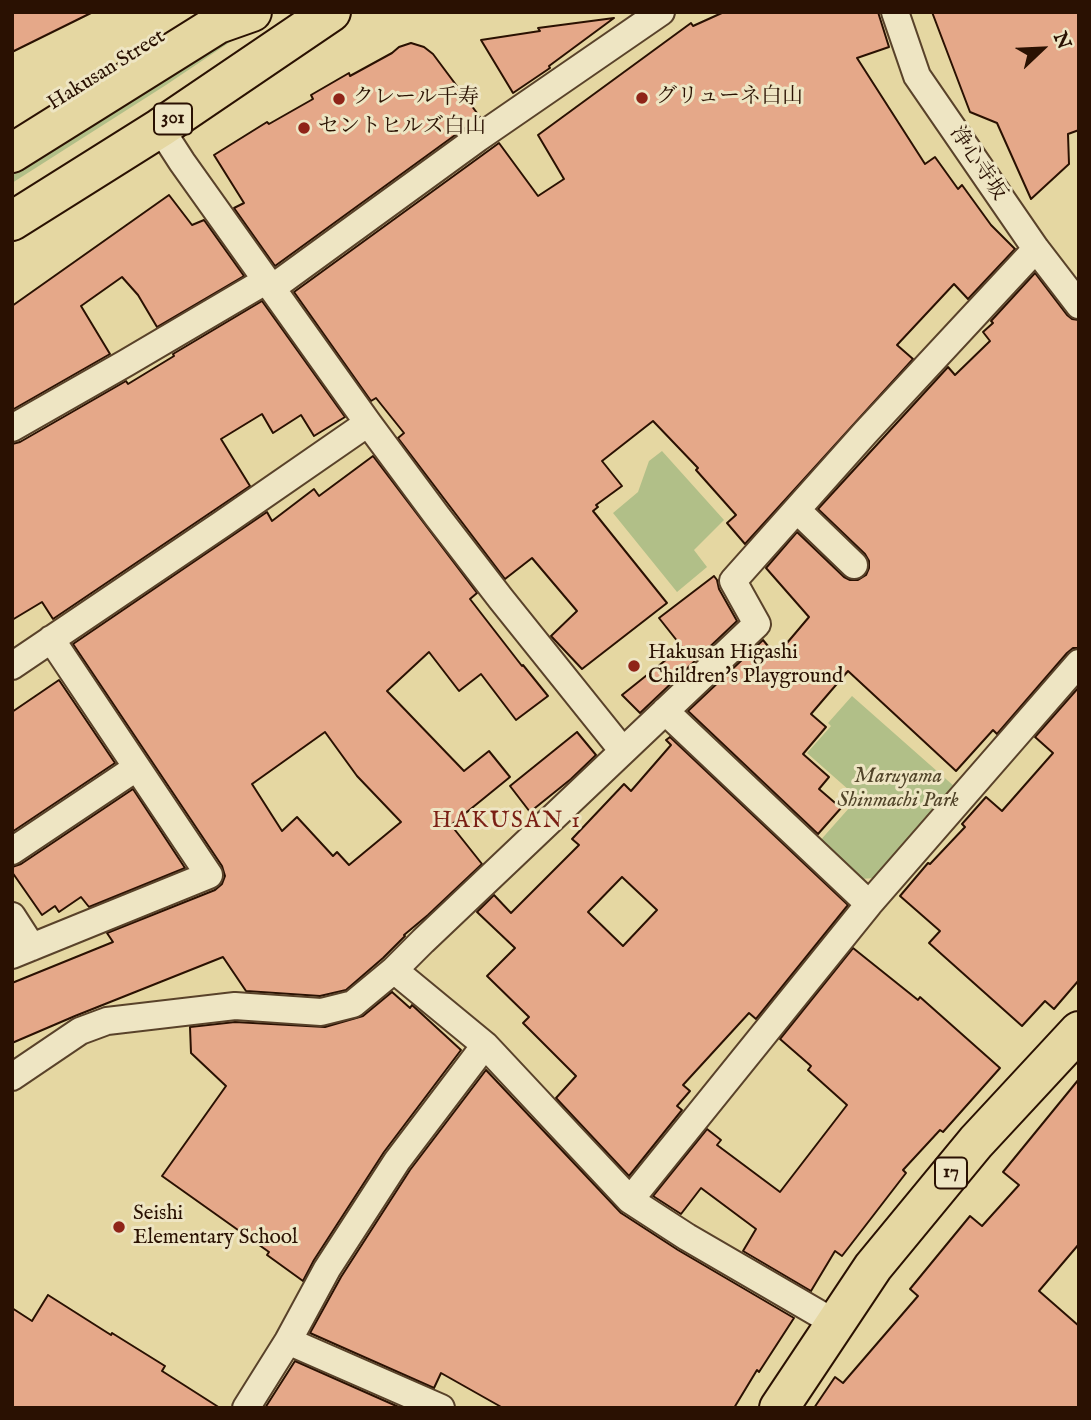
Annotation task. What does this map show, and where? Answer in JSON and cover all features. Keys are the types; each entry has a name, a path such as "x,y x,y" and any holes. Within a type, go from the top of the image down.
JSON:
{"main road":[{"name":"Hakusan Street","path":"12,130 202,12"},
{"path":"12,153 218,24 252,12"},
{"name":"301","path":"12,221 160,128 331,12"},
{"name":"17","path":"779,1408 873,1267 976,1142 1079,1031"}],"street":[{"path":"12,428 270,284 661,12"},
{"name":"浄心寺坂","path":"895,12 917,76 1036,249 1079,305"},
{"path":"160,128 368,423 457,543 623,751"},
{"path":"12,1077 80,1031 107,1021 235,1006 321,1012 353,1004 394,970 757,624 733,581 882,414 1036,249"},
{"path":"12,666 368,423"},
{"path":"797,510 854,565"},
{"path":"12,916 22,951 209,875 51,639"},
{"path":"629,1200 869,904 1079,663"},
{"path":"665,711 869,904"},
{"path":"12,851 136,768"},
{"path":"394,970 485,1045 629,1200 835,1323"},
{"path":"246,1408 288,1341 327,1269 397,1161 485,1045"},
{"path":"288,1341 441,1408"}],"green space":[{"path":"245,32 12,183 12,165 222,33"},
{"path":"662,451 724,520 694,550 707,567 677,592 613,513 638,492 649,461"},
{"name":"Maruyama Shinmachi Park","path":"852,696 955,787 875,878 860,879 818,843 858,798 807,753 831,726 828,723"}],"building":[{"path":"12,12 93,12 12,52"},
{"path":"724,12 878,12 889,47 857,58 925,164 935,157 958,189 962,185 991,225 1015,249 968,299 954,284 897,345 913,359 745,544 727,523 736,515 696,470 698,468 653,421 602,461 622,486 596,505 598,507 593,511 667,603 582,669 551,636 577,611 532,558 505,579 398,438 404,433 376,398 371,401 294,292 499,143 538,196 564,179 538,135 691,23 693,26"},
{"path":"932,12 1079,12 1079,130 1068,134 1069,164 1031,199 997,123 970,112"},
{"path":"614,18 513,93 481,40 540,31 538,28"},
{"path":"411,43 424,47 433,54 480,117 275,266 234,208 244,203 214,155 267,122 269,124 313,99 311,95 349,73 350,76 399,47"},
{"path":"169,195 192,225 204,220 244,276 157,327 138,295 122,277 81,306 110,354 12,410 12,306"},
{"path":"1035,273 1067,315 1079,320 1079,648 1073,648 1067,653 997,734 993,730 956,771 848,671 811,714 826,727 803,754 829,777 819,789 841,808 818,834 688,711 763,640 776,656 809,617 766,568 797,532 844,577 858,580 866,575 869,561 865,554 818,509 948,367 955,375 990,341 983,332"},
{"path":"262,301 345,417 314,436 301,415 273,433 262,414 221,439 250,486 53,619 42,602 12,620 12,444 20,442 126,381 128,384"},
{"path":"373,456 477,593 470,599 548,696 516,720 481,674 459,691 429,652 387,691 464,771 489,751 510,777 451,825 482,864 346,990 320,996 246,991 223,957 12,1043 12,983 113,942 107,933 215,890 222,884 225,876 222,866 73,644 267,512 272,521 314,489 319,496","holes":["325,732 357,776 401,822 349,865 337,852 333,856 297,817 282,831 252,784"]},
{"path":"714,576 737,621 640,713 622,695 682,647 659,618"},
{"path":"59,680 115,763 12,832 12,712"},
{"path":"1079,687 1079,980 1054,1009 1045,1001 1022,1026 929,943 940,931 900,896 928,863 930,864 965,827 962,824 986,797 1002,811 1053,753 1035,737"},
{"path":"577,732 596,755 530,812 510,786"},
{"path":"670,737 848,905 756,1019 749,1013 683,1085 690,1091 677,1106 682,1110 629,1176 556,1098 576,1076 523,1023 529,1017 487,976 515,948 477,912 494,895 511,913 579,845 572,839 624,784 631,791 671,745 666,740","holes":["622,877 657,910 623,946 588,912"]},
{"path":"133,789 185,868 89,907 81,897 59,912 55,906 42,915 12,872 12,867 21,864"},
{"path":"853,948 918,1000 920,997 1000,1068 943,1132 940,1130 903,1170 906,1173 842,1256 835,1251 811,1291 743,1251 756,1229 701,1188 681,1214 653,1196 707,1129 721,1140 717,1145 780,1192 847,1105 808,1070 811,1066 780,1039"},
{"path":"392,992 410,1008 412,1005 461,1050 384,1152 303,1281 267,1255 269,1252 162,1176 226,1086 191,1053 190,1027 235,1022 325,1027 363,1016"},
{"path":"486,1070 621,1213 794,1318 734,1408 503,1408 441,1373 434,1388 310,1333 341,1277 410,1170"},
{"path":"1079,1079 1079,1244 1039,1291 1079,1326 1079,1408 814,1408 835,1377 843,1383 918,1296 910,1289 970,1216 982,1226 1019,1185 1003,1172"},
{"path":"48,1295 165,1366 162,1371 220,1408 12,1408 12,1308 32,1321"},
{"path":"295,1361 401,1408 265,1408"}],"place":[{"name":"グリューネ白山","path":"642,98"},
{"name":"クレール千寿","path":"339,99"},
{"name":"セントヒルズ白山","path":"304,128"},
{"name":"Hakusan Higashi Children's Playground","path":"634,666"},
{"name":"Seishi Elementary School","path":"119,1227"}],"district":[{"name":"HAKUSAN 1","path":"507,822"}]}
